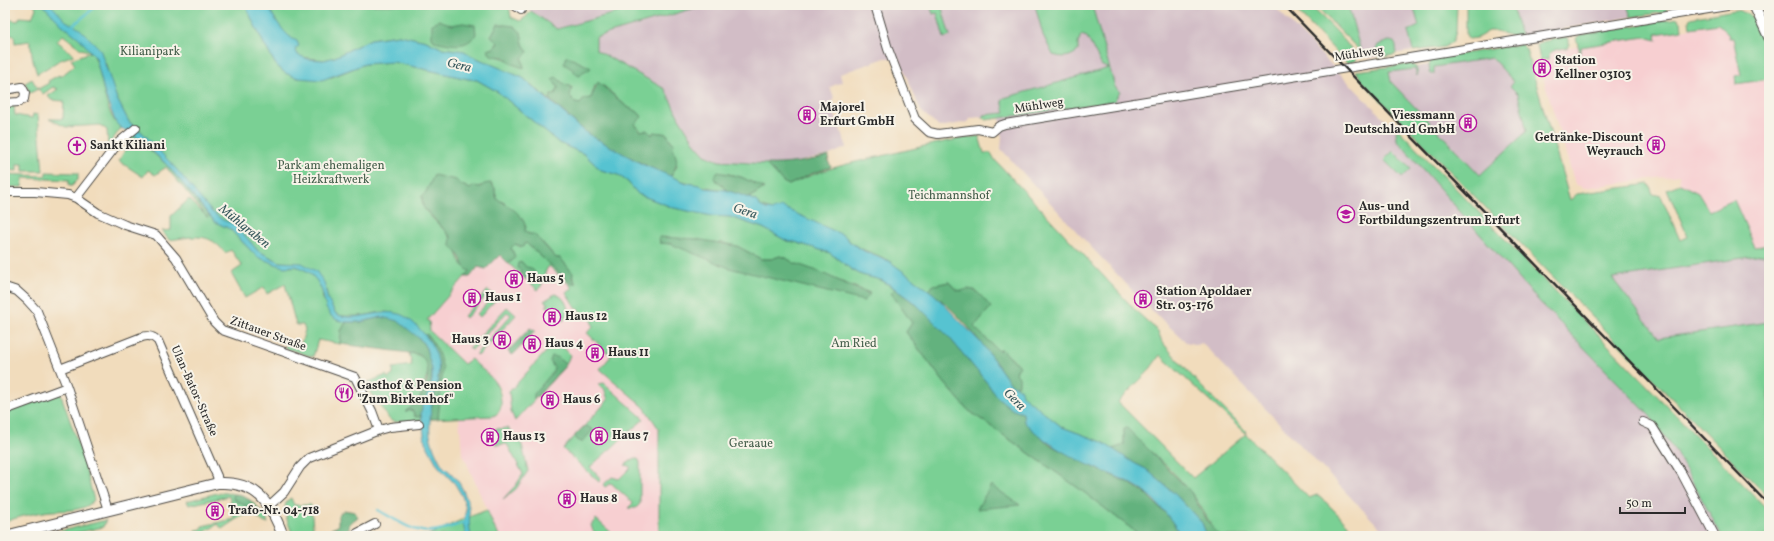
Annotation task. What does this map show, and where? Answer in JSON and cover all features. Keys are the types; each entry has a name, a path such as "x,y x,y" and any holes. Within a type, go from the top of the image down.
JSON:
{"street":[{"name":"Mühlweg","path":"875,5 888,49 915,118 929,132 938,134 978,128 992,132 999,126 1005,124 1733,5"},
{"path":"1754,5 1769,37"},
{"path":"5,90 22,87 26,93 24,99 19,102 5,102"},
{"path":"76,198 119,142 136,128"},
{"name":"Zittauer Straße","path":"5,192 44,192 76,198 98,213 125,225 156,235 176,258 214,322 222,330 355,377 372,411 379,430"},
{"path":"5,287 17,291 34,307 67,387 108,510"},
{"name":"Ulan-Bator-Straße","path":"60,369 142,337 150,336 154,338 158,341 212,464 218,483"},
{"path":"5,410 67,387"},
{"path":"1643,422 1652,426 1682,474 1716,536"},
{"path":"270,505 284,492 300,467 309,458 379,430 390,427 419,424"},
{"path":"5,536 218,483 229,482 245,486 259,495 270,505 283,536"},
{"path":"352,536 375,524"}],"shaded area":[{"path":"522,5 617,5 619,12 557,29"},
{"path":"705,5 1273,5 1396,131 1397,140 1536,298 1650,416 1676,452 1722,536 1388,536 1202,343 1197,345 1186,342 1145,304 1077,232 1001,149 1002,137 1000,118 986,120 982,117 971,118 968,122 939,127 921,111 899,58 885,58 840,74 842,82 830,87 835,100 830,102 847,147 830,155 783,165 719,161 705,155 696,145 679,118 665,89 596,50 596,37"},
{"path":"1348,5 1413,5 1419,26 1409,31 1413,51 1367,58 1361,52"},
{"path":"1512,5 1627,5 1631,17 1521,36"},
{"path":"1718,24 1733,38 1741,75 1736,84 1769,79 1769,245 1755,247 1744,225 1709,211 1698,193 1680,184 1679,175 1584,188 1575,184 1538,60 1548,59 1552,50"},
{"path":"1492,58 1514,82 1510,86 1518,94 1527,131 1480,175 1391,82 1389,72 1416,69 1416,75 1418,74 1416,67 1429,65 1430,73 1434,74 1433,67"},
{"path":"511,229 572,284 659,429 659,536 500,536 495,529 462,452 459,418 497,415 502,405 501,391 499,387 468,360 464,364 443,346 430,331 429,321 427,320 465,277 470,277"},
{"path":"1769,254 1769,322 1659,338 1612,278"}],"green space":[{"path":"33,5 245,5 276,65 285,73 298,78 332,77 365,64 393,62 477,80 498,92 559,143 584,154 601,170 618,175 628,182 638,194 674,208 712,216 730,217 763,228 787,241 830,253 852,270 862,275 881,280 895,289 892,293 912,323 906,332 943,381 968,410 1081,490 1141,536 659,536 659,429 644,407 600,369 611,356 587,333 593,326 591,320 575,307 566,292 572,289 570,285 549,266 538,290 508,263 512,261 514,254 511,248 515,244 521,247 526,243 572,284 576,284 568,267 560,258 556,258 545,245 525,231 526,227 524,223 505,203 497,199 495,188 491,183 470,189 460,184 456,180 433,178 426,192 422,196 425,209 453,241 460,261 466,269 470,271 427,320 429,321 430,331 464,364 471,359 491,377 500,394 500,408 497,414 493,416 430,419 432,345 422,332 405,318 391,313 382,312 364,316 344,316 336,314 328,300 326,289 308,267 280,262 258,251 236,225 223,220 211,211 144,134 129,122 109,79 106,64 92,52 99,70 110,113 121,128 108,146 107,130 100,125 66,127 49,119 63,119 64,101 51,100 48,96 58,89 53,87 43,94 38,89 59,75 60,77 75,65 71,59 91,52 81,49 63,35 57,41 74,55 60,60 37,74 33,61 30,41 15,43 14,35 5,36 5,19 18,21 20,17 32,18 36,8","holes":["659,238 696,239 737,246 761,259 771,259 780,256 870,293 671,244 660,243"]},
{"name":"Teichmannshof","path":"267,5 509,5 511,17 520,21 531,11 557,29 619,12 617,5 705,5 596,37 596,50 665,89 679,118 696,145 705,155 719,161 766,164 783,182 789,185 801,179 848,164 932,144 979,136 984,153 991,153 995,160 1137,312 1158,331 1162,342 1199,384 1245,430 1246,434 1309,498 1317,495 1321,497 1359,536 1219,536 1197,501 1182,482 1158,458 1124,429 1124,445 1112,449 1102,442 1062,427 1023,396 1020,389 1015,386 1019,384 1015,372 1020,366 1001,349 999,351 973,327 980,296 975,290 956,290 949,282 934,285 928,290 884,258 855,245 845,236 760,206 756,201 749,198 764,188 741,177 725,173 715,180 719,182 726,190 698,185 670,177 677,166 671,141 667,134 647,134 640,129 635,124 642,117 638,112 627,107 604,86 595,85 591,98 584,99 581,104 575,103 570,96 572,87 564,84 555,84 558,87 556,93 551,95 550,100 523,78 472,56 464,51 441,48 426,41 399,35 371,39 335,57 324,60 301,57 293,51","holes":["498,24 521,32 523,44 528,52 522,58 524,68 505,59 492,56 487,50 494,48 498,42 491,36","1160,355 1246,434 1193,478 1118,402 1147,373"]},
{"path":"930,5 941,5 950,36 944,38 937,13 933,14"},
{"path":"1035,5 1092,5 1115,87 1120,92 1114,101 986,120 982,117 984,115 1005,113 1002,100 1004,98 1109,68 1102,66 1087,37 1081,35 1078,43 1078,51 1066,57 1053,55 1043,35"},
{"path":"1291,5 1309,5 1343,39 1354,54 1356,61 1347,63"},
{"path":"1315,5 1348,5 1361,52"},
{"path":"1413,5 1457,5 1456,31 1453,42 1444,47 1413,51 1408,31 1419,26"},
{"path":"1466,5 1512,5 1521,36 1511,36 1497,31 1489,31 1477,38 1469,39 1466,35"},
{"path":"1627,5 1680,5 1666,7 1667,12 1631,17"},
{"path":"1735,10 1741,11 1754,18 1769,51 1769,79 1736,84 1735,76 1741,75 1733,38 1729,38 1728,33 1718,24 1690,28 1690,18"},
{"path":"1678,18 1681,22 1682,30 1656,34 1657,40 1644,37 1581,47 1580,53 1576,38 1580,35"},
{"path":"439,20 452,25 463,23 475,25 476,34 467,42 457,45 434,41 432,37 432,24"},
{"path":"498,24 514,26 521,32 523,44 528,52 522,58 524,68 512,64 504,57 492,56 487,50 494,48 498,43 491,36"},
{"path":"1566,37 1569,39 1567,48 1555,50 1551,53 1548,59 1540,60 1537,45 1541,42"},
{"path":"1389,41 1394,42 1396,45 1395,55 1379,57 1376,49 1378,45"},
{"path":"1521,44 1526,49 1570,200 1577,194 1649,184 1653,194 1661,196 1680,240 1688,237 1667,189 1680,184 1698,193 1709,211 1734,200 1755,247 1769,245 1769,254 1612,278 1659,338 1769,322 1769,498 1362,81 1356,71 1411,64 1416,67 1418,74 1417,76 1415,69 1389,72 1391,82 1480,175 1527,131 1518,94 1510,86 1514,82 1492,58 1434,67 1434,74 1430,74 1429,65 1432,59"},
{"path":"567,56 591,68 584,71 580,76 577,75 572,69 564,64"},
{"path":"556,77 564,84 572,87 570,96 575,103 580,104 584,99 591,98 598,82 627,107 638,112 642,117 635,124 640,131 647,130 652,135 654,132 667,134 674,143 673,150 677,160 676,167 670,177 623,154 588,134 550,100 551,95 556,93 558,87 552,79"},
{"path":"32,79 38,89 30,93 25,83"},
{"path":"14,106 15,115 32,118 33,114 38,115 43,171 23,171 23,164 17,164 17,171 5,170 5,107"},
{"path":"1398,129 1769,511 1769,536 1722,536 1676,452 1650,416 1536,298 1397,140 1396,131"},
{"path":"133,135 167,165 215,222 230,229 252,252 290,267 301,268 310,272 314,276 320,285 323,299 330,310 337,320 346,322 341,331 340,344 318,340 313,357 285,348 287,341 301,344 305,330 303,325 296,325 285,284 267,294 264,287 245,298 232,275 233,272 242,266 231,250 225,253 213,241 207,238 193,237 169,240 162,231 171,230 171,216 189,199 208,218 166,167 155,175 148,170 143,177 119,161"},
{"path":"1393,151 1411,169 1402,178 1384,160"},
{"path":"829,156 828,161 831,167 811,174 789,185 783,182 766,164 798,162"},
{"path":"46,172 78,173 78,180 72,186 69,186 69,180 23,178 22,187 5,187 5,174 46,176"},
{"path":"718,172 741,177 764,188 749,198 726,190 719,182 715,180 714,176"},
{"path":"434,175 456,180 460,184 470,189 474,186 481,187 484,184 490,183 495,188 497,199 520,216 525,226 525,231 528,234 534,234 556,258 560,258 573,273 572,278 576,284 572,284 526,243 523,247 515,244 511,248 515,257 512,261 508,263 500,255 486,269 478,267 470,277 465,277 470,271 463,265 459,255 450,245 451,237 423,207 422,196 426,192"},
{"path":"659,237 696,239 737,246 761,259 771,259 780,256 870,294 864,301 729,268 671,244 660,243"},
{"path":"522,262 526,267 531,268 535,272 535,281 530,283 520,274 521,270 517,268 518,263"},
{"path":"949,282 956,290 962,291 971,289 975,291 991,307 974,327 999,351 1001,349 1020,366 1015,372 1019,377 1019,384 1015,386 1010,383 973,333 951,309 928,290 934,285"},
{"path":"895,289 917,305 948,336 988,384 996,396 1013,410 1023,413 1024,422 1050,445 1129,483 1145,493 1170,518 1181,536 1141,536 1081,490 968,410 943,381 906,332 912,323 891,293"},
{"path":"488,290 497,298 480,317 477,314 492,298 488,294 466,318 464,316"},
{"path":"555,294 565,301 567,307 568,313 563,321 551,310 552,308 546,306 549,304 544,301"},
{"path":"507,307 516,315 478,356 476,354 511,315 507,312 472,350 469,348"},
{"path":"381,317 397,320 407,325 419,338 428,354 432,372 431,381 421,416 416,417 412,410 405,412 417,402 424,390 428,376 428,369 423,358 417,354 340,344 341,331 346,322 361,322"},
{"path":"530,328 535,331 514,354 511,355 508,351"},
{"path":"427,334 437,349 443,368 438,419 430,419 431,409 439,379 439,367 436,356 425,335"},
{"path":"554,343 563,347 570,355 566,365 515,421 511,412 509,392"},
{"path":"409,353 421,356 427,362 428,366 427,376 421,396 413,406 406,411 412,410 415,417 421,416 421,420 394,422 390,420 364,384 386,375 388,378 393,375 393,368 412,365"},
{"path":"552,356 557,357 566,365 534,400 534,394 552,373 554,368 550,361"},
{"path":"604,383 644,419 590,467 601,479 599,482 563,449 608,400 604,388 599,386 599,384"},
{"path":"60,392 82,455 94,500 84,507 77,509 50,511 19,517 5,522 5,413"},
{"path":"587,426 593,430 582,442 578,441 575,435 582,428"},
{"path":"508,428 522,445 528,471 516,489 503,499 516,485 523,474 507,444 496,445 495,429"},
{"path":"1127,428 1190,491 1209,523 1219,536 1207,536 1202,523 1175,494 1146,469 1112,449 1124,445 1124,429"},
{"path":"635,458 639,460 640,463 640,504 636,508 628,508 633,503 611,483 605,487 603,485 612,477 619,479 631,467 625,465"},
{"path":"991,485 1020,505 977,509"},
{"path":"217,493 235,494 246,498 256,505 263,513 268,523 262,522 253,515 249,515 234,520 222,529 218,524 198,536 196,530 202,529 202,526 234,519 229,496 189,505 187,501"},
{"path":"237,494 254,503 259,509 260,513 250,511 249,508 233,499 233,495"},
{"path":"291,498 294,505 311,505 313,527 311,536 293,536 285,510 287,501"},
{"path":"344,510 355,512 358,517 349,524 349,528 338,533 331,534 331,529 338,526 338,515"},
{"path":"487,510 495,529 500,536 427,536 461,520"},
{"path":"596,519 615,536 599,536 593,531 591,525"},
{"path":"106,520 103,527 64,536 40,536"}],"water":[{"path":"43,5 51,5 66,21 80,29 100,49 117,99 129,122 144,134 178,171 211,211 223,220 236,225 258,251 280,262 302,263 316,271 324,282 328,300 336,314 344,317 353,317 387,312 396,313 411,321 426,336 438,360 439,370 431,409 430,437 441,463 458,481 463,489 469,506 471,536 466,536 463,524 466,509 462,496 455,484 438,466 425,442 421,413 423,403 429,392 432,380 432,369 426,348 421,340 398,321 381,317 361,322 346,322 337,320 331,316 326,308 322,291 317,281 309,272 296,266 283,267 257,257 230,229 215,222 167,165 137,137 121,128 116,123 105,95 96,58 79,38 61,24"},
{"name":"Gera","path":"245,5 267,5 284,31 297,41 299,46 295,49 298,55 308,59 324,60 335,57 371,39 399,35 426,41 441,48 464,51 472,56 523,78 588,134 642,164 687,183 700,185 705,188 726,190 741,195 756,201 760,206 766,209 773,210 782,207 845,236 850,242 864,251 889,261 934,294 983,345 1010,383 1020,389 1023,396 1062,427 1102,442 1146,469 1175,494 1202,523 1207,536 1181,536 1170,519 1146,493 1127,482 1074,458 1040,436 1024,422 1023,413 1013,410 996,396 988,384 948,336 917,305 881,280 862,275 852,270 830,253 787,241 763,228 730,217 712,216 674,208 638,194 628,182 618,175 601,170 584,154 559,143 498,92 477,80 393,62 365,64 322,80 298,78 285,73 276,65"}],"waterway":[{"path":"71,27 94,8"},
{"path":"378,510 402,524 420,531 438,530 465,522"}],"railway":[{"path":"1284,5 1769,505"}],"place":[{"name":"Station Kellner 03103","path":"1542,68"},
{"name":"Majorel Erfurt GmbH","path":"807,115"},
{"name":"Viessmann Deutschland GmbH","path":"1468,123"},
{"name":"Getränke-Discount Weyrauch","path":"1656,145"},
{"name":"Sankt Kiliani","path":"77,146"},
{"name":"Aus- und Fortbildungszentrum Erfurt","path":"1346,214"},
{"name":"Haus 5","path":"514,279"},
{"name":"Haus 1","path":"472,298"},
{"name":"Station Apoldaer Str. 03-176","path":"1143,299"},
{"name":"Haus 12","path":"552,317"},
{"name":"Haus 3","path":"502,340"},
{"name":"Haus 4","path":"532,344"},
{"name":"Haus 11","path":"595,353"},
{"name":"Gasthof & Pension \"Zum Birkenhof\"","path":"344,393"},
{"name":"Haus 6","path":"550,400"},
{"name":"Haus 7","path":"599,436"},
{"name":"Haus 13","path":"490,437"},
{"name":"Haus 8","path":"567,499"},
{"name":"Trafo-Nr. 04-718","path":"215,511"}],"park label":[{"name":"Kilianipark","path":"150,52"},
{"name":"Park am ehemaligen Heizkraftwerk","path":"331,173"},
{"name":"Am Ried","path":"854,344"},
{"name":"Geraaue","path":"751,444"}],"water label":[{"name":"Mühlgraben","path":"244,227"}]}
